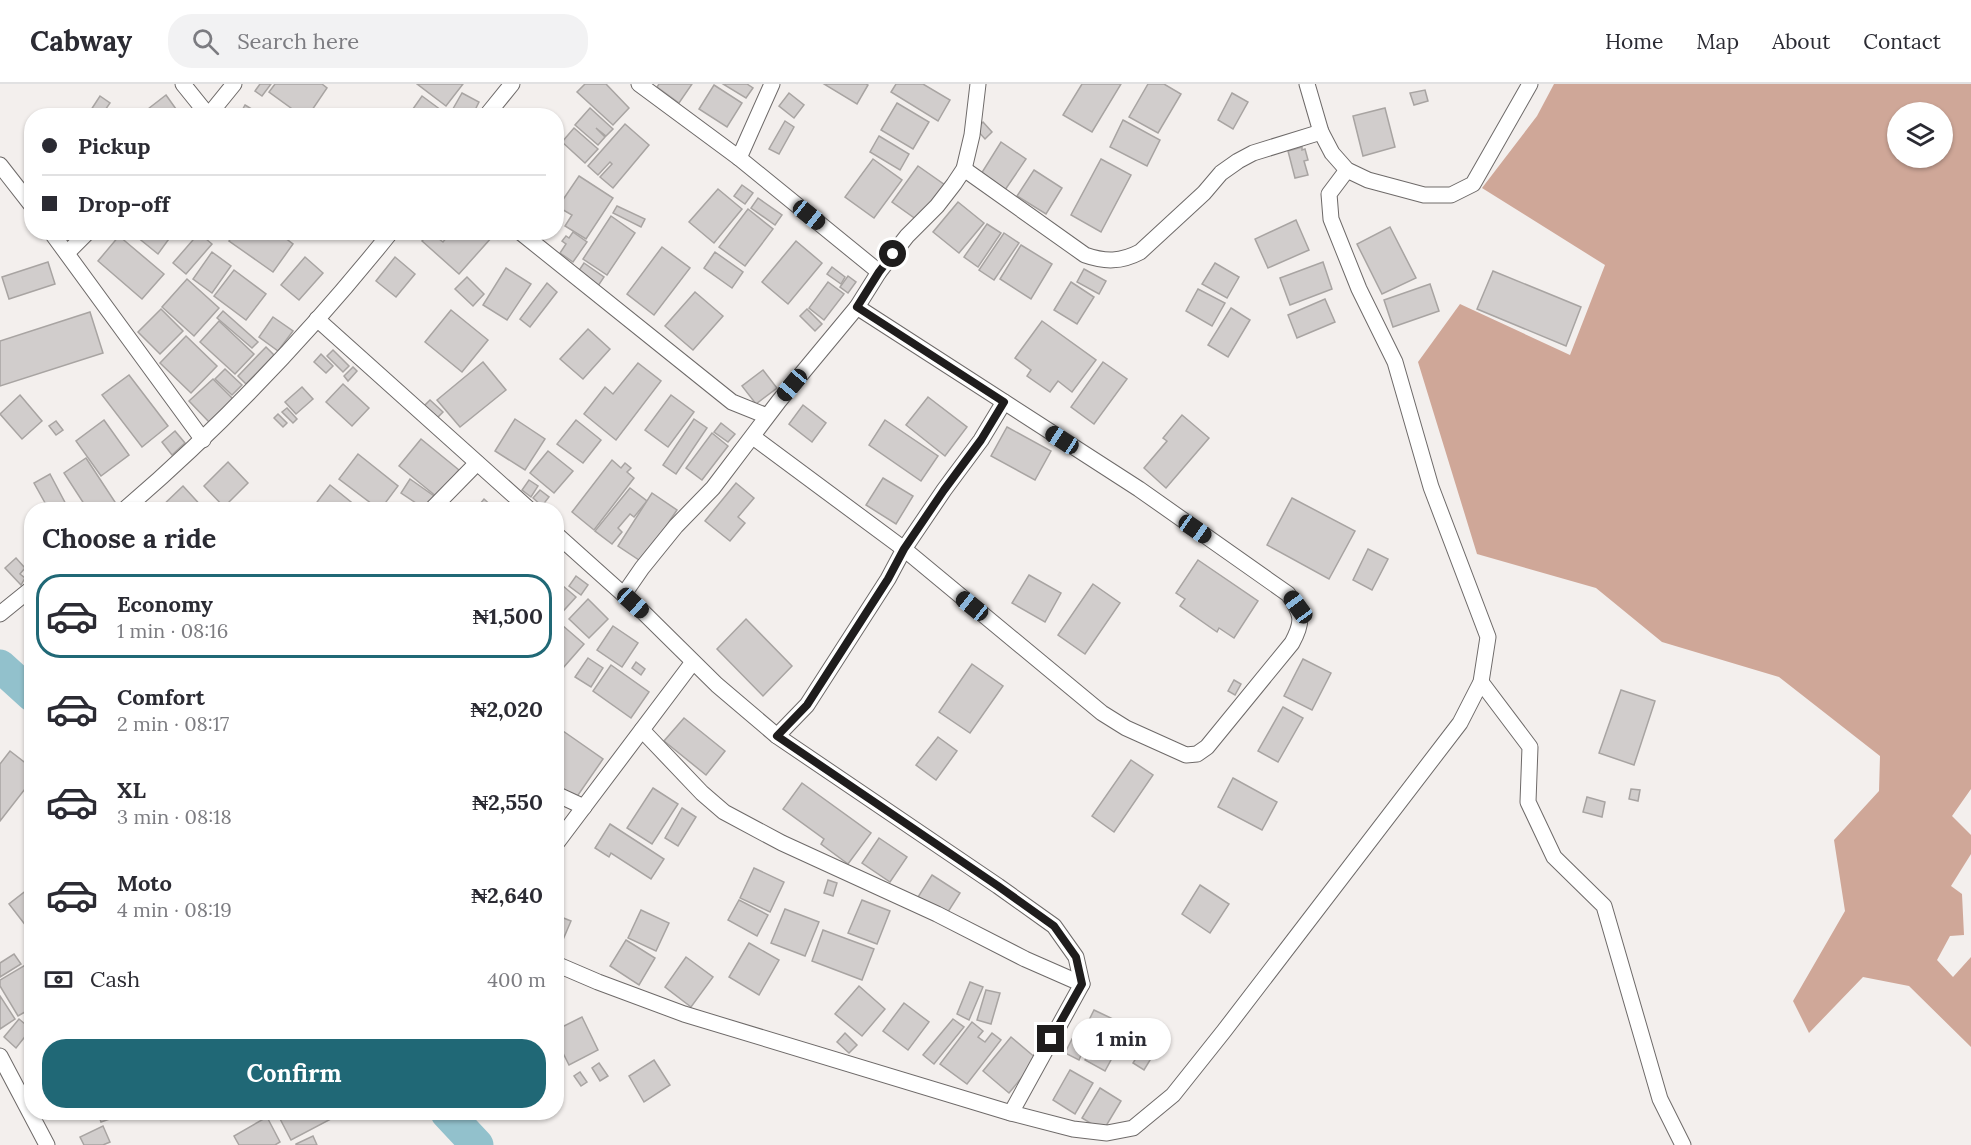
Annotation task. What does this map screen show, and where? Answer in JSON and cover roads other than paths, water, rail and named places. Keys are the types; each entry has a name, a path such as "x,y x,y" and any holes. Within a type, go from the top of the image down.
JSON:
{"street":[{"path":"183,84 202,108"},
{"path":"214,108 234,84"},
{"path":"492,108 512,84"},
{"path":"639,84 739,158 879,272"},
{"path":"739,158 772,84"},
{"path":"624,594 676,526 713,488 767,416 857,307 879,272 907,236 937,206 964,169 972,135 978,84"},
{"path":"1307,84 1321,132 1332,153 1347,170 1368,180 1424,195 1451,195 1473,184 1530,84"},
{"path":"964,169 1085,255 1099,260 1112,261 1128,259 1140,252 1204,193 1221,173 1238,161 1253,153 1321,132"},
{"path":"0,165 24,196"},
{"path":"564,967 684,1014 1011,1113 1073,1128 1107,1132 1132,1128 1173,1095 1460,723 1481,682 1488,637 1431,488 1395,362 1359,289 1331,219 1329,194 1347,170"},
{"path":"57,240 203,440"},
{"path":"67,253 79,240"},
{"path":"133,502 203,440 287,354 384,240"},
{"path":"530,240 732,402 767,416"},
{"path":"753,437 904,549 1102,714 1126,728 1186,754 1197,754 1207,747 1292,643 1301,626 1298,607 1288,594 1138,489 857,307"},
{"path":"317,319 521,502"},
{"path":"777,736 807,705 888,579 904,549 981,440 1004,402"},
{"path":"439,502 477,463"},
{"path":"564,541 624,594 717,685 777,736 1054,926 1076,957 1082,984 1011,1113"},
{"path":"0,614 24,594"},
{"path":"564,833 693,662"},
{"path":"1481,682 1530,747 1528,802 1554,857 1604,906 1660,1100 1683,1145"},
{"path":"642,730 702,793 724,812 782,843 1082,984"},
{"path":"564,798 584,807"},
{"path":"0,1056 24,1103"},
{"path":"32,1120 44,1143"}],"waterway":[{"path":"0,666 24,688"},
{"path":"454,1120 477,1145"}]}
